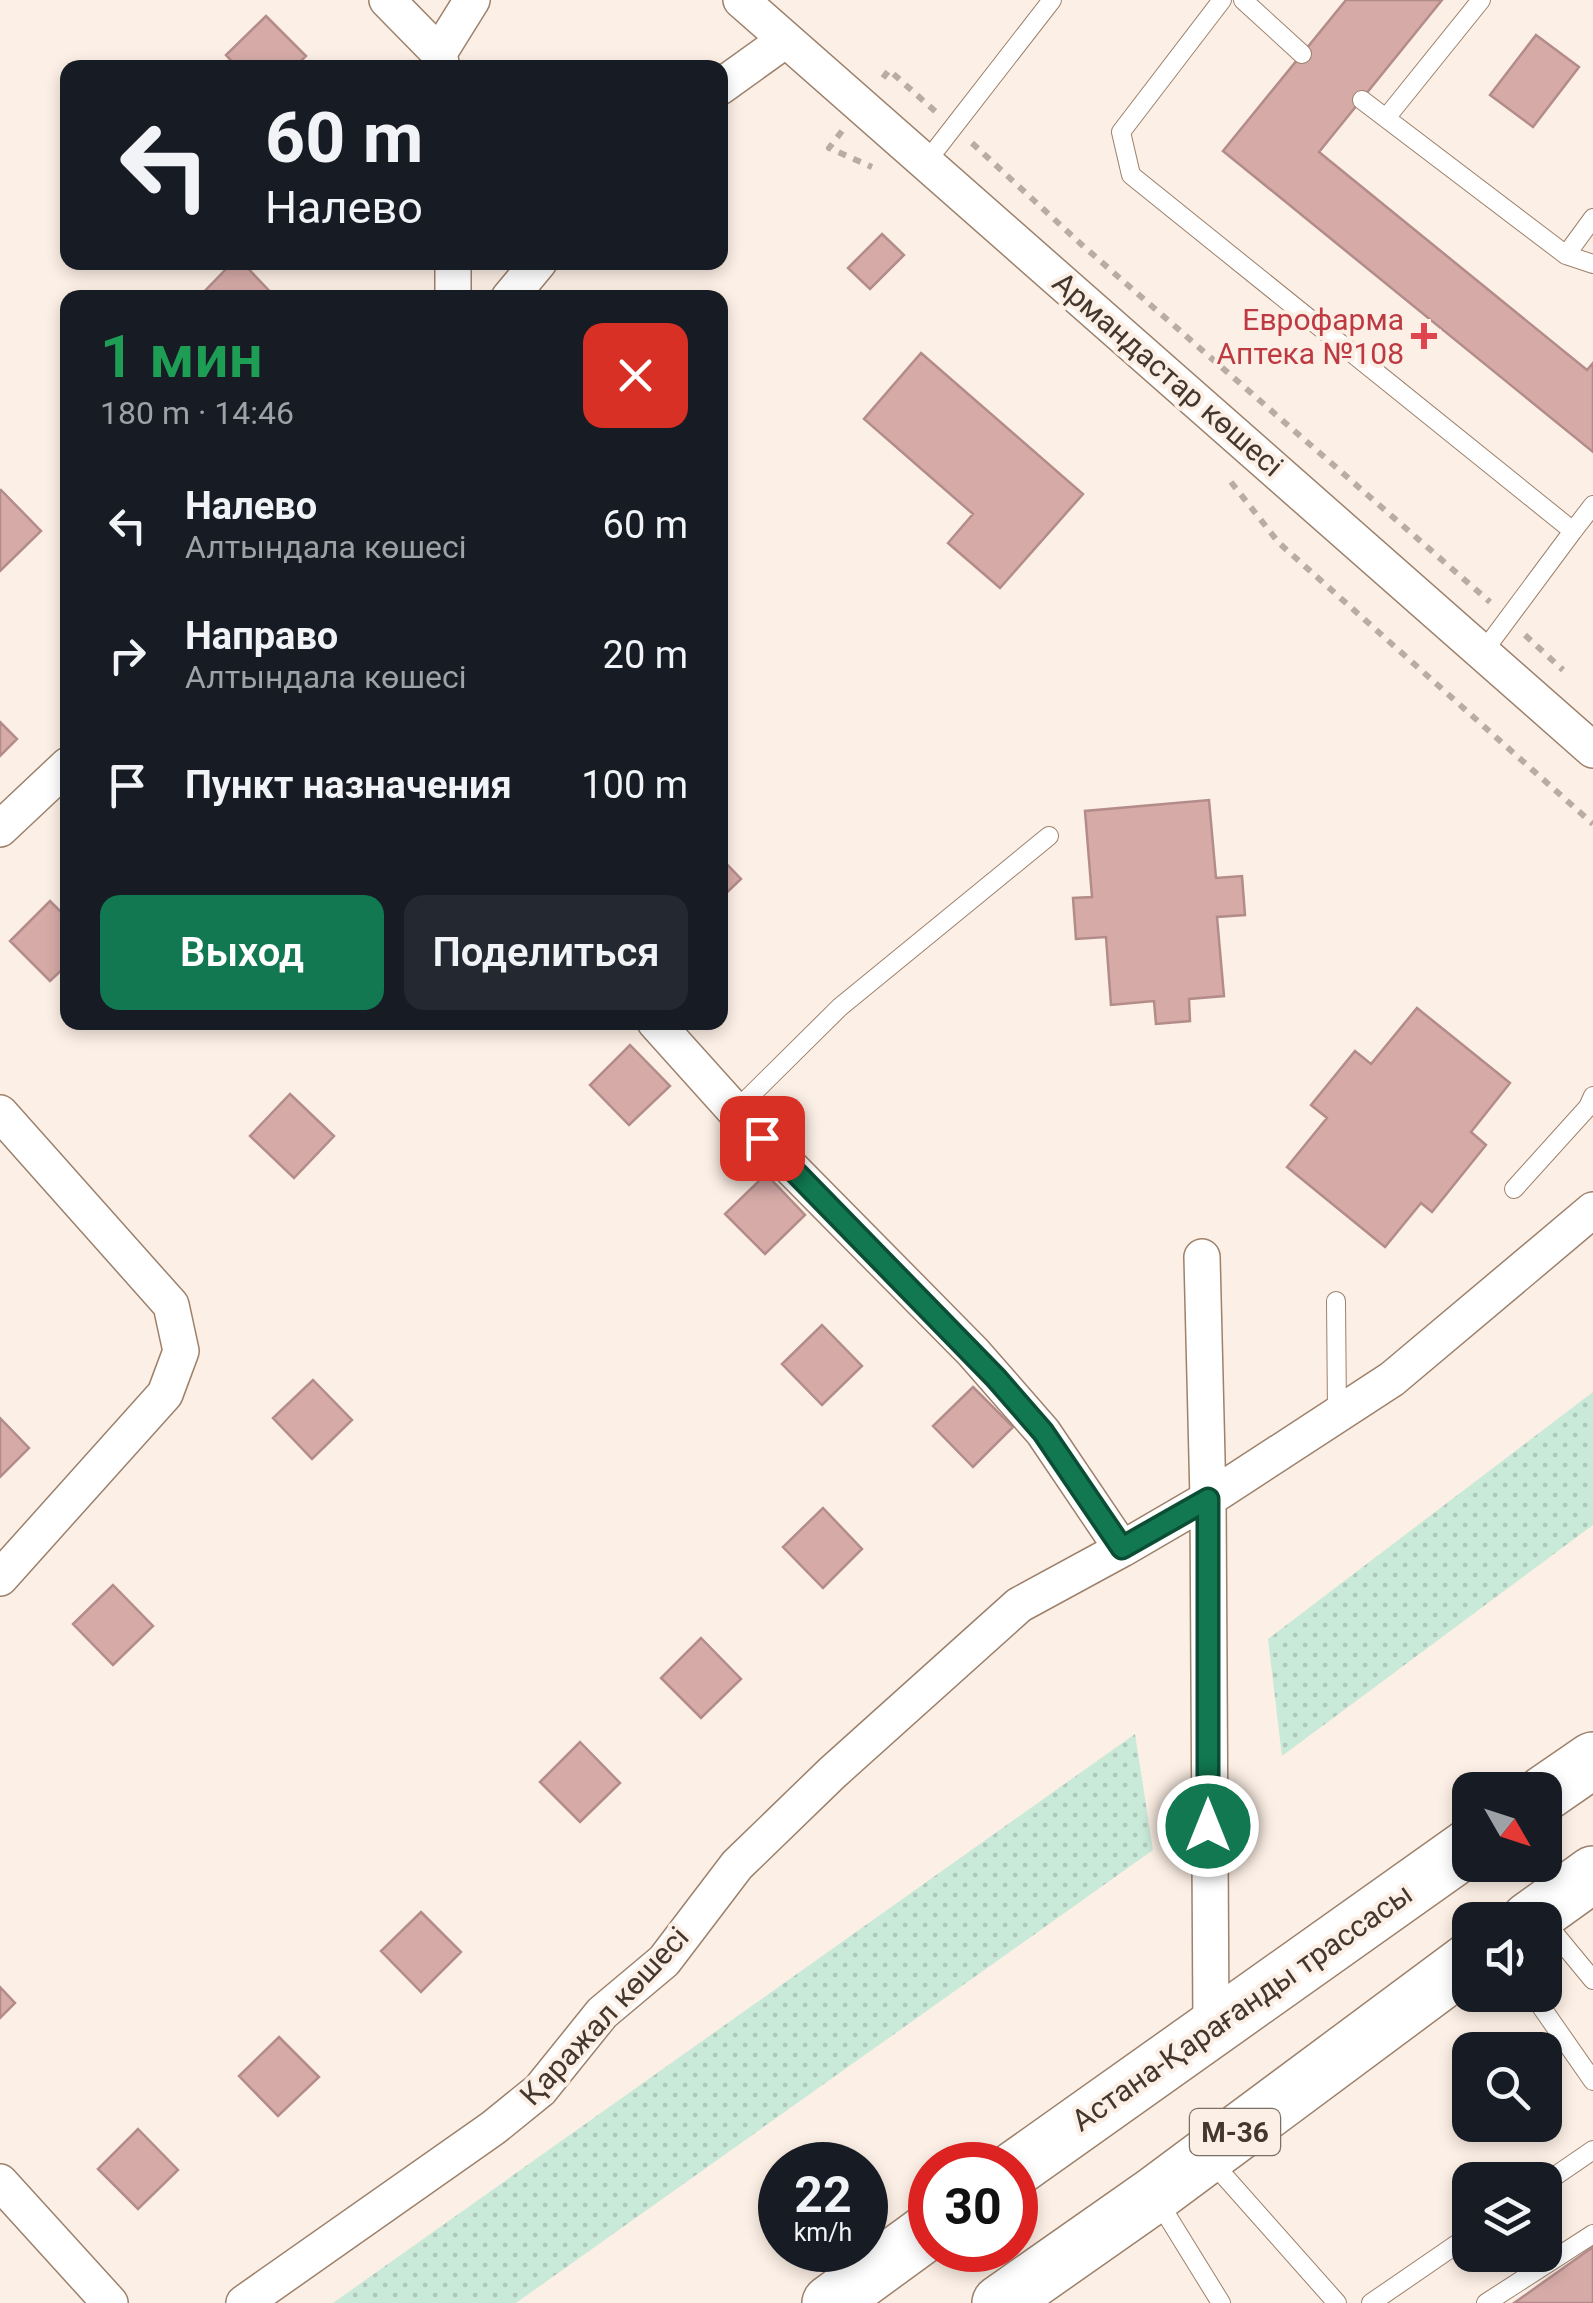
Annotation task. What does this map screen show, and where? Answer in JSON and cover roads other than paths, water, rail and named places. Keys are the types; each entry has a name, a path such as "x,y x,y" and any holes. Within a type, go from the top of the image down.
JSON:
{"main road":[{"path":"1562,1782 1593,1760"},
{"name":"Астана-Қарағанды трассасы","path":"1038,2152 1452,1859"},
{"path":"1559,1902 1593,1874"},
{"name":"M-36","path":"1000,2303 1154,2195 1452,1973"},
{"path":"830,2303 908,2246"}],"street":[{"path":"387,0 441,60 472,0"},
{"name":"Армандастар көшесі","path":"741,0 1593,750"},
{"path":"728,81 784,41"},
{"path":"516,290 533,270"},
{"path":"0,828 60,772"},
{"path":"662,1030 735,1111 973,1352 1043,1432 1122,1548"},
{"path":"0,1113 171,1305 181,1351 165,1394 0,1578"},
{"name":"Қаражал көшесі","path":"244,2303 493,2128 540,2090 602,2013 664,1961 736,1865 1019,1605 1208,1499 1392,1379 1593,1210"},
{"path":"1202,1257 1208,1499 1211,2028"},
{"path":"0,2182 110,2303"}],"lane":[{"path":"927,161 1052,0"},
{"path":"1222,0 1122,132 1130,175 1573,531"},
{"path":"1243,0 1302,54"},
{"path":"1386,118 1481,0"},
{"path":"1362,100 1566,256 1593,264"},
{"path":"1566,256 1593,218"},
{"path":"1483,652 1593,505"},
{"path":"735,1111 840,1007 1049,836"},
{"path":"1514,1189 1588,1107 1593,1096"},
{"path":"1336,1301 1337,1415"},
{"path":"1562,1945 1593,1980"},
{"path":"1545,2012 1593,2081"},
{"path":"1562,2171 1593,2150"},
{"path":"1206,2154 1337,2303"},
{"path":"1154,2195 1221,2303"},
{"path":"1486,2303 1593,2234"},
{"path":"1371,2303 1452,2247"}],"place":[{"name":"Еврофарма Аптека №108","path":"1424,336"}]}
